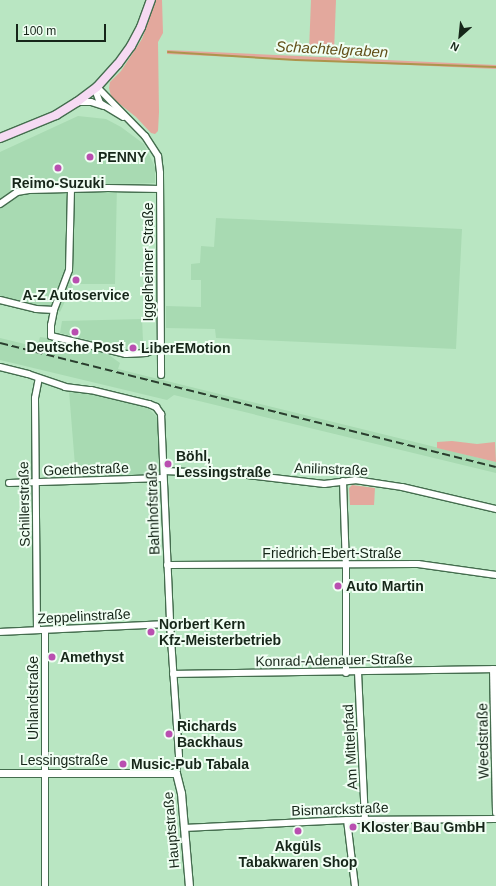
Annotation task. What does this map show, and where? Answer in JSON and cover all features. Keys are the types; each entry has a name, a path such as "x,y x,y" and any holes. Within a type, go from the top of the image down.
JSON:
{"main road":[{"path":"0,138 56,115 97,87 112,72 131,46 141,27 151,0"}],"street":[{"path":"97,87 97,97 104,107"},
{"path":"97,87 128,120"},
{"path":"77,102 91,102 128,120"},
{"name":"Iggelheimer Straße","path":"128,120 145,136 156,150 160,163 161,375"},
{"path":"71,189 69,270 54,310 51,325 51,336 126,354 146,353 160,347"},
{"path":"0,204 17,192 29,190 160,189"},
{"path":"0,300 36,309 54,310"},
{"name":"Bahnhofstraße","path":"0,367 59,385 96,391 156,407 159,410 162,418 167,565 179,757 176,773"},
{"name":"Schillerstraße","path":"38,630 35,398 39,378"},
{"name":"Anilinstraße","path":"164,471 239,474 324,484 355,480 402,487 496,509"},
{"name":"Goethestraße","path":"9,483 164,478"},
{"path":"343,481 346,565 346,672"},
{"name":"Friedrich-Ebert-Straße","path":"167,565 418,564 496,575"},
{"name":"Zeppelinstraße","path":"0,632 170,624"},
{"name":"Uhlandstraße","path":"45,630 45,886"},
{"name":"Konrad-Adenauer-Straße","path":"173,674 495,670"},
{"name":"Weedstraße","path":"495,670 496,813"},
{"name":"Am Mittelpfad","path":"358,672 365,820"},
{"name":"Lessingstraße","path":"0,773 176,773"},
{"name":"Hauptstraße","path":"176,773 181,793 189,886"},
{"name":"Bismarckstraße","path":"184,828 346,820 496,818"},
{"path":"346,820 355,886"}],"shaded area":[{"path":"156,0 162,0 163,33 158,42 159,112 158,131 155,134 151,133 136,117 111,96 109,88 110,82 121,71 142,39"},
{"path":"311,0 336,0 334,52 309,51"},
{"path":"167,50 496,65 496,69 167,54"},
{"path":"78,116 106,119 121,127 144,144 155,167 155,183 117,184 115,284 73,284 60,312 0,297 0,152"},
{"path":"216,218 462,229 456,349 216,338 215,329 166,328 166,306 201,307 201,280 191,280 191,264 200,263 201,246 214,247"},
{"path":"142,319 143,341 140,353 60,333 62,321"},
{"path":"40,337 61,340 109,355 120,363 118,369 496,462 496,473 174,395 167,400 0,360 0,338 37,347"},
{"path":"69,391 87,392 144,404 160,420 161,476 76,478"},
{"path":"452,441 477,444 495,442 496,462 437,448 437,442"},
{"path":"352,485 375,488 374,505 350,505 349,488"}],"waterway":[{"name":"Schachtelgraben","path":"168,52 296,60 496,67"}],"railway":[{"path":"0,343 496,467"}],"place":[{"name":"PENNY","path":"90,157"},
{"name":"Reimo-Suzuki","path":"58,168"},
{"name":"A-Z Autoservice","path":"76,280"},
{"name":"Deutsche Post","path":"75,332"},
{"name":"LiberEMotion","path":"133,348"},
{"name":"Böhl, Lessingstraße","path":"168,464"},
{"name":"Auto Martin","path":"338,586"},
{"name":"Norbert Kern Kfz-Meisterbetrieb","path":"151,632"},
{"name":"Amethyst","path":"52,657"},
{"name":"Richards Backhaus","path":"169,734"},
{"name":"Music-Pub Tabala","path":"123,764"},
{"name":"Kloster Bau GmbH","path":"353,827"},
{"name":"Akgüls Tabakwaren Shop","path":"298,831"}]}
